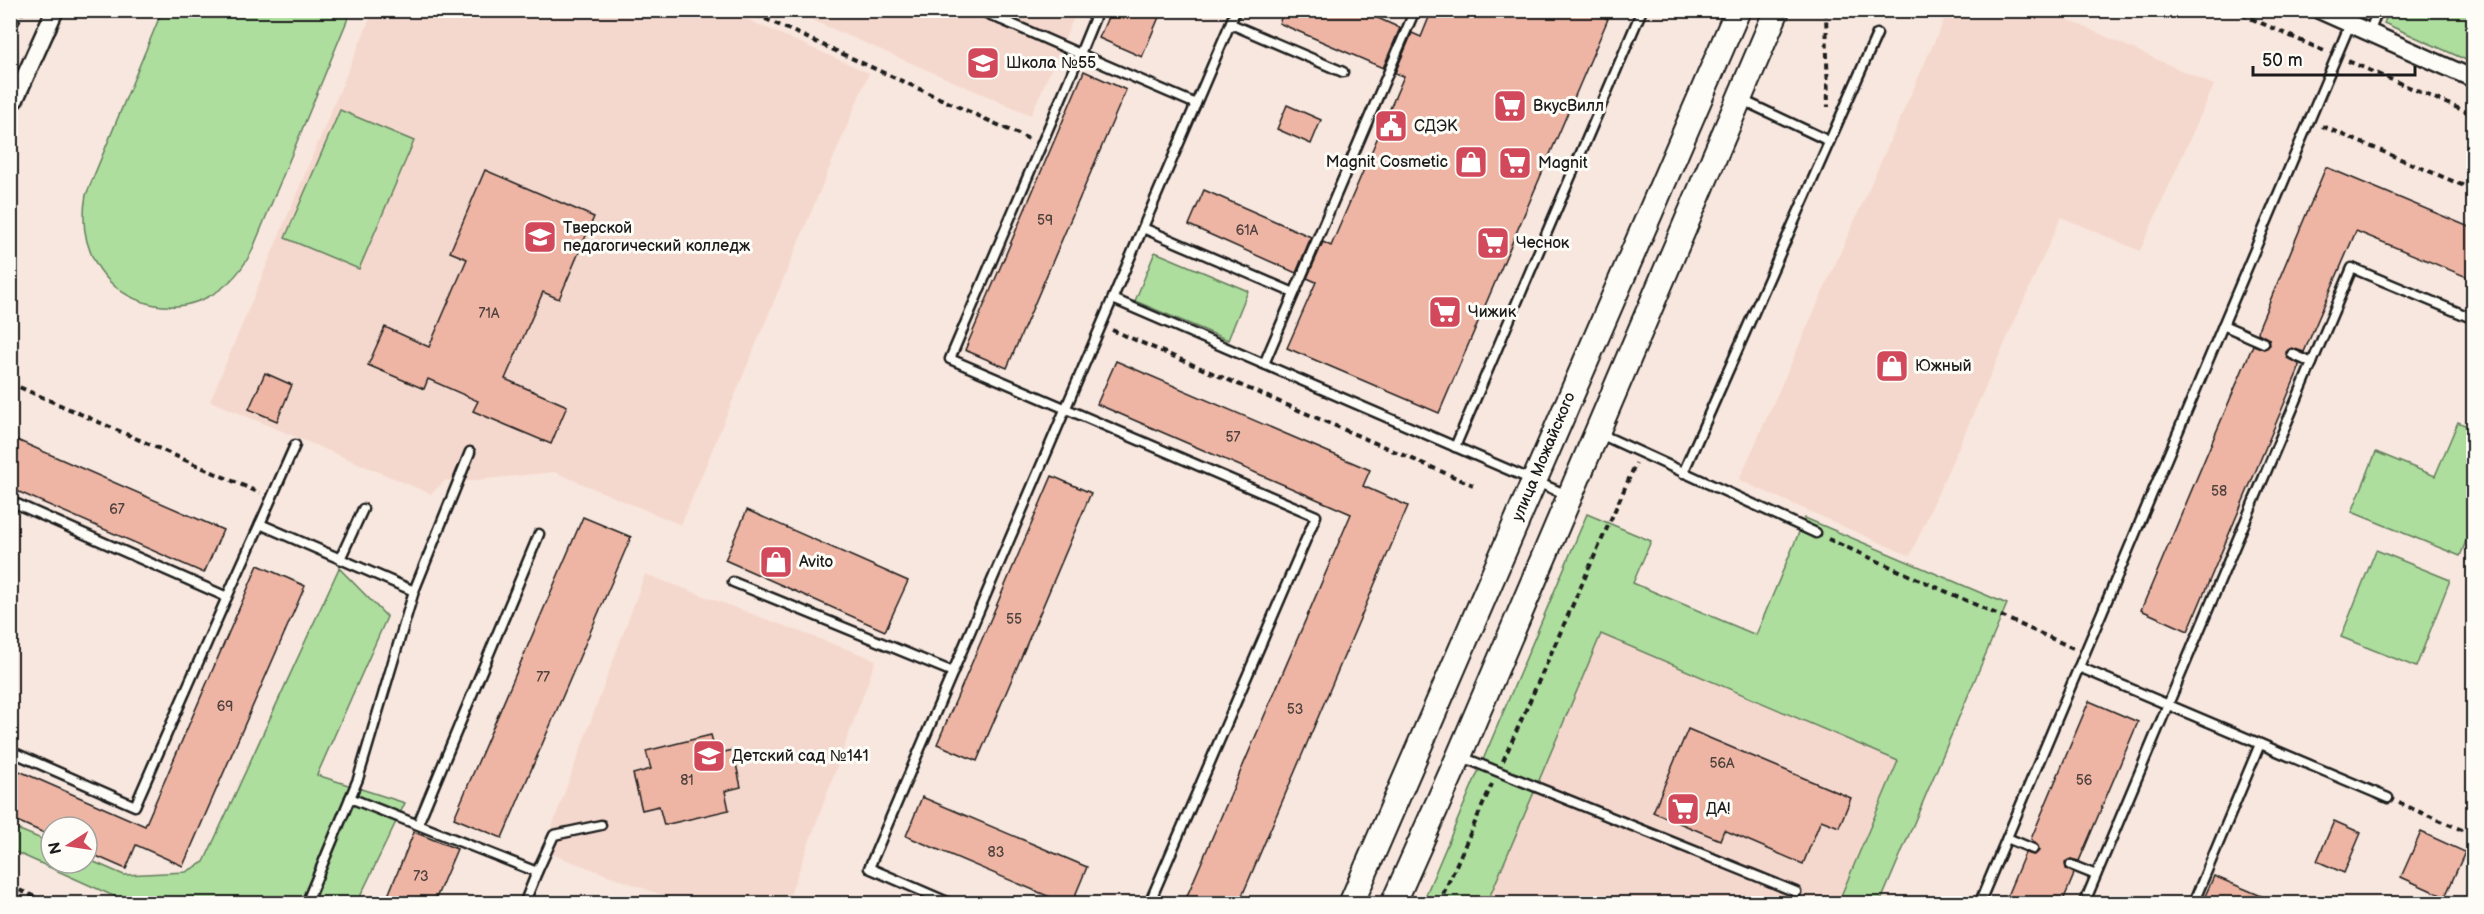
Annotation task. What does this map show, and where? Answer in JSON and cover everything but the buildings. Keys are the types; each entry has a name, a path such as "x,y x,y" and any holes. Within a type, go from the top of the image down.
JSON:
{"main road":[{"name":"улица Можайского","path":"1352,903 1738,10"},
{"path":"1393,903 1459,756 1777,10"}],"street":[{"path":"10,101 15,99 55,10"},
{"path":"2319,10 2474,79"}],"lane":[{"path":"980,10 1001,15 1080,54 1196,104"},
{"path":"1098,10 950,359 1316,516 1149,903"},
{"path":"952,903 869,868 1236,10"},
{"path":"1264,364 1415,10"},
{"path":"1455,447 1642,10"},
{"path":"2369,33 2378,10"},
{"path":"1231,24 1343,72"},
{"path":"1979,903 2350,24"},
{"path":"1683,473 1877,34"},
{"path":"1740,99 1829,141"},
{"path":"1143,228 1294,293"},
{"path":"2084,903 2352,268 2474,319"},
{"path":"1113,299 1570,496"},
{"path":"2223,325 2264,343"},
{"path":"2292,354 2312,363"},
{"path":"1597,433 1816,533"},
{"path":"10,751 135,806 295,445"},
{"path":"306,903 358,779 414,591 470,452"},
{"path":"10,501 227,597"},
{"path":"340,559 363,509"},
{"path":"260,524 414,591"},
{"path":"418,824 539,534"},
{"path":"733,582 953,672"},
{"path":"2079,667 2388,798"},
{"path":"2193,903 2260,744"},
{"path":"1459,756 1796,892"},
{"path":"350,798 537,872"},
{"path":"524,903 554,835 601,825"},
{"path":"2007,838 2033,849"},
{"path":"2071,865 2096,875"}],"path":[{"path":"10,44 24,10"},
{"path":"746,10 1041,145"},
{"path":"1826,10 1829,141"},
{"path":"2232,10 2474,115"},
{"path":"2320,125 2474,190"},
{"path":"1101,326 1473,485"},
{"path":"10,383 272,498"},
{"path":"1438,903 1640,454"},
{"path":"1816,533 2085,653"},
{"path":"2388,798 2474,835"},
{"path":"10,886 51,903"}],"shaded area":[{"name":"Тверской педагогический колледж","path":"373,11 728,11 869,73 681,525 554,472 458,482 446,480 431,494 210,401"},
{"name":"Школа №55","path":"791,11 1077,11 1031,115"},
{"name":"Южный","path":"1948,11 2049,11 2214,85 2140,251 2061,217 1910,556 1739,480"},
{"name":"Детский сад №141","path":"645,574 876,660 787,903 683,903 543,851"},
{"path":"1601,634 1898,761 1838,903 1487,904"}],"green space":[{"path":"162,11 351,11 251,253 228,283 200,300 170,306 141,301 115,287 96,263 85,233 86,195"},
{"path":"2389,11 2473,11 2473,63 2384,23"},
{"path":"340,110 414,141 359,269 285,238"},
{"path":"1155,252 1248,291 1228,340 1135,301"},
{"path":"2458,422 2474,429 2473,524 2460,556 2352,512 2376,452 2435,476"},
{"path":"1587,514 1651,541 1633,583 1756,635 1805,518 2007,604 1880,903 1838,903 1898,761 1601,634 1487,903 1422,904"},
{"path":"2376,550 2450,580 2416,667 2341,637"},
{"path":"339,568 387,617 317,775 405,803 357,903 129,903 67,875 99,875 99,864 124,875 186,872 204,862"},
{"path":"10,826 39,838 39,863 11,850"}],"place":[{"name":"Школа №55","path":"983,63"},
{"name":"ВкусВилл","path":"1510,106"},
{"name":"СДЭК","path":"1391,126"},
{"name":"Magnit Cosmetic","path":"1471,162"},
{"name":"Magnit","path":"1515,163"},
{"name":"Тверской педагогический колледж","path":"540,237"},
{"name":"Чеснок","path":"1493,243"},
{"name":"Чижик","path":"1445,312"},
{"name":"Южный","path":"1892,366"},
{"name":"Avito","path":"776,562"},
{"name":"Детский сад №141","path":"709,756"},
{"name":"ДА!","path":"1683,809"}]}
